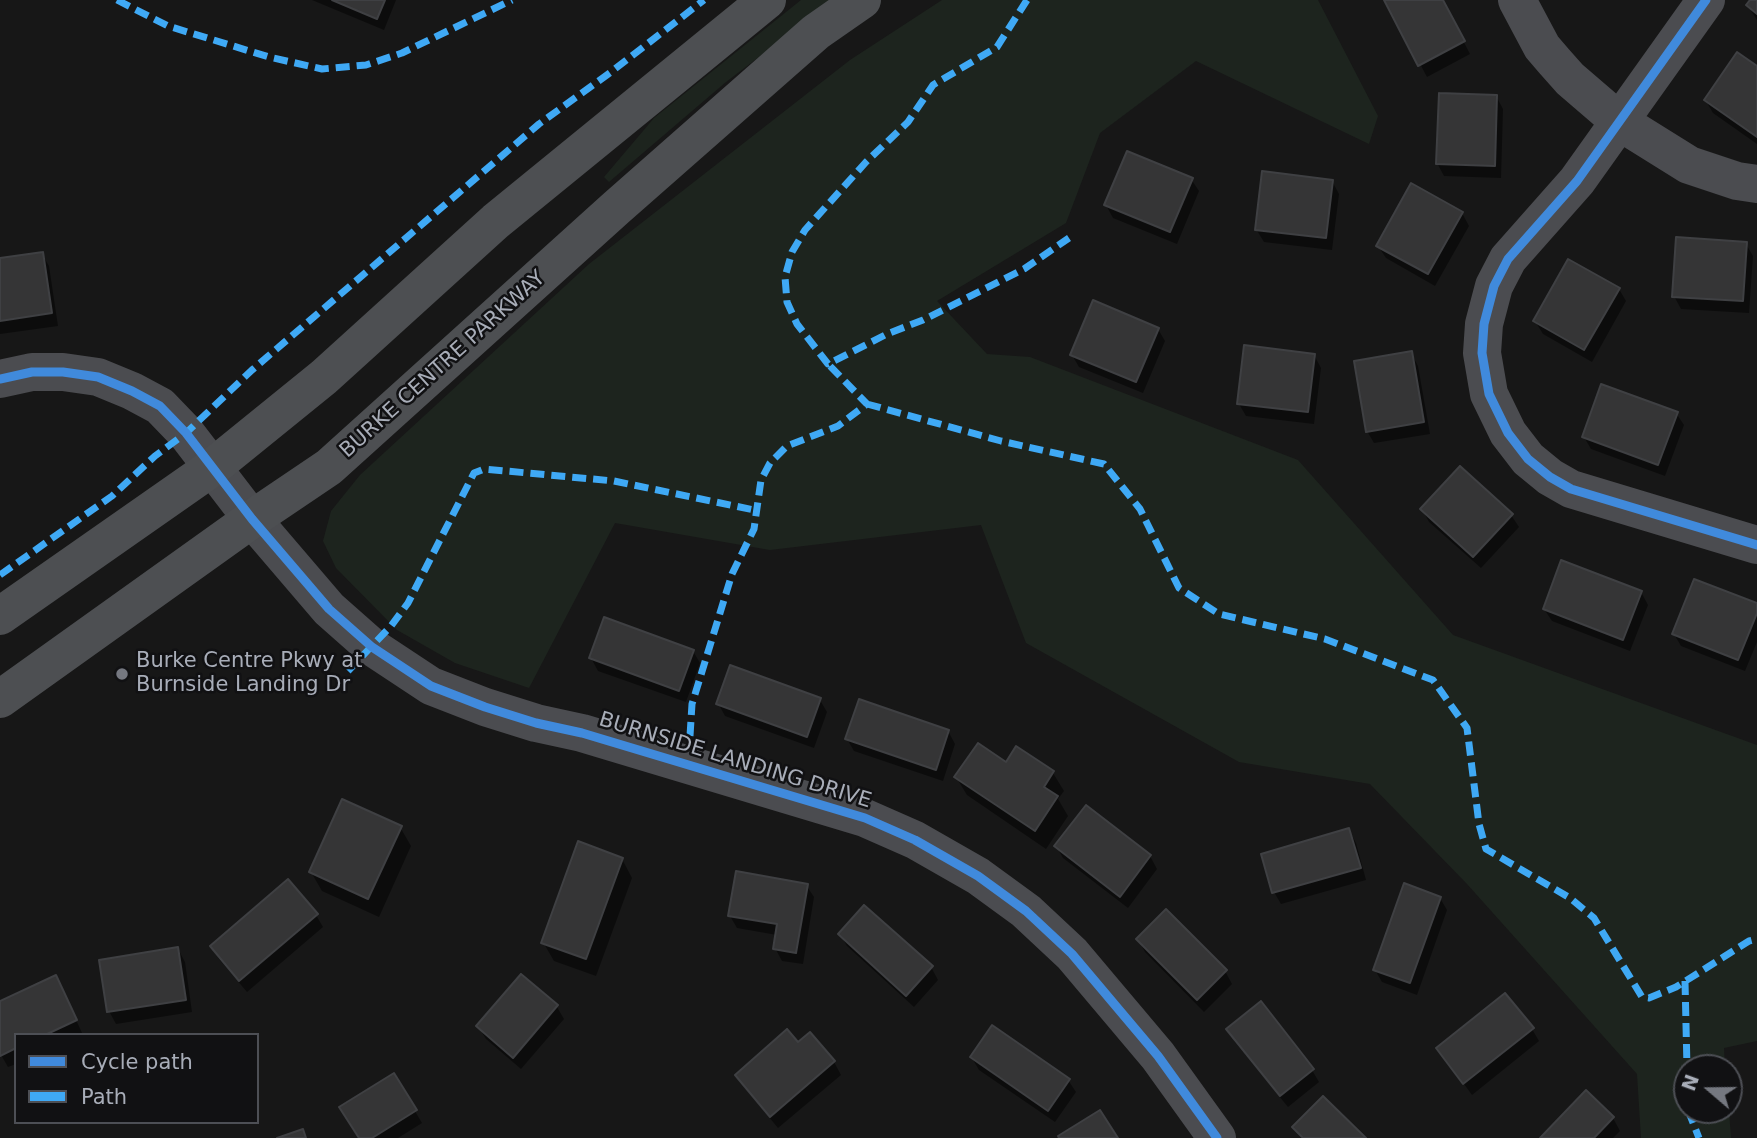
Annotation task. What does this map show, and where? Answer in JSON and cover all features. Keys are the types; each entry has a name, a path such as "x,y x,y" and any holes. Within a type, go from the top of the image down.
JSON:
{"main road":[{"path":"0,616 213,467 324,377 496,221 767,0"},
{"name":"BURKE CENTRE PARKWAY","path":"0,699 329,467 816,32 862,0"}],"street":[{"path":"1517,0 1542,47 1570,79 1620,122 1689,165 1737,181 1757,184"},
{"path":"1706,0 1577,181 1508,259 1494,286 1484,324 1482,353 1489,394 1508,433 1528,459 1550,477 1571,489 1757,545"},
{"name":"BURNSIDE LANDING DRIVE","path":"0,379 32,372 63,372 98,377 160,406 213,467 252,519 349,629 372,648 431,686 536,723 582,733 865,818 915,840 978,876 1026,911 1072,954 1158,1056 1217,1138"}],"shaded area":[{"path":"801,0 834,0 726,82 609,182 604,177 654,118"},
{"path":"942,0 1318,0 1378,116 1369,144 1196,61 1100,133 1066,223 937,301 987,354 1030,357 1298,460 1453,635 1757,745 1757,1041 1724,1048 1724,1054 1673,1054 1673,1124 1730,1124 1731,1138 1641,1138 1637,1074 1467,884 1370,784 1239,762 1026,643 981,525 770,550 615,523 529,688 455,663 397,630 336,568 323,541 331,511 360,475 589,264 850,60"}],"building":[{"path":"332,0 385,0 377,19"},
{"path":"1384,0 1443,0 1465,41 1418,66"},
{"path":"1750,0 1757,0 1757,14 1746,5"},
{"path":"1737,52 1757,66 1757,137 1704,100"},
{"path":"1439,93 1497,95 1495,166 1436,164"},
{"path":"1127,151 1193,178 1170,232 1104,205"},
{"path":"1262,171 1333,180 1326,238 1255,230"},
{"path":"1411,183 1463,212 1428,274 1376,246"},
{"path":"1676,237 1747,242 1743,301 1672,297"},
{"path":"43,252 52,313 0,321 0,258"},
{"path":"1568,259 1620,288 1584,350 1533,321"},
{"path":"1093,300 1159,328 1136,382 1070,355"},
{"path":"1244,345 1315,354 1308,412 1237,404"},
{"path":"1412,351 1424,422 1366,432 1354,361"},
{"path":"1601,384 1678,412 1658,465 1582,437"},
{"path":"1460,466 1513,514 1473,557 1420,509"},
{"path":"1561,560 1642,591 1623,640 1543,609"},
{"path":"1694,579 1757,603 1757,613 1738,660 1672,634"},
{"path":"604,617 694,650 679,691 589,658"},
{"path":"730,665 821,698 807,737 716,704"},
{"path":"859,699 949,730 936,770 845,739"},
{"path":"978,743 1006,762 1016,746 1054,771 1044,787 1058,796 1035,831 954,777"},
{"path":"342,799 402,826 368,899 309,872"},
{"path":"1086,805 1151,855 1120,897 1054,846"},
{"path":"1349,828 1361,868 1272,893 1261,854"},
{"path":"578,841 623,858 586,959 541,943"},
{"path":"736,871 808,884 796,953 773,949 777,924 728,916"},
{"path":"288,879 318,914 239,981 210,946"},
{"path":"1404,883 1441,897 1410,983 1373,970"},
{"path":"864,905 933,966 906,996 838,934"},
{"path":"1166,909 1227,970 1197,1000 1136,939"},
{"path":"178,947 186,1000 107,1012 99,960"},
{"path":"521,974 558,1005 513,1058 476,1026"},
{"path":"56,975 77,1020 49,1033 14,1033 14,1049 0,1056 0,1001"},
{"path":"1505,993 1534,1028 1463,1084 1436,1048"},
{"path":"1261,1001 1314,1069 1280,1096 1226,1029"},
{"path":"992,1025 1070,1079 1048,1111 970,1057"},
{"path":"787,1029 798,1042 810,1032 835,1061 770,1117 735,1075"},
{"path":"394,1073 417,1110 372,1138 359,1138 339,1107"},
{"path":"1586,1090 1614,1117 1594,1138 1540,1138"},
{"path":"1323,1096 1366,1138 1303,1138 1292,1127"},
{"path":"1100,1110 1118,1138 1059,1138 1058,1136"},
{"path":"303,1129 306,1138 277,1138"}],"marked path":[{"path":"117,0 168,26 269,57 322,69 366,65 402,53 512,0"},
{"path":"0,575 112,496 155,456 186,433 252,370 539,124 704,0"},
{"path":"1027,0 997,47 933,85 908,122 866,162 805,230 792,252 785,277 787,302 797,324 828,364 1024,269 1069,238"},
{"path":"690,736 692,704 732,574 754,529 761,480 770,463 787,446 838,426 867,404 828,364"},
{"path":"867,404 1001,441 1104,464 1140,509 1179,588 1219,614 1325,639 1433,680 1467,728 1479,824 1486,849 1570,898 1594,918 1642,997 1649,998 1676,987 1749,941 1757,939"},
{"path":"348,671 391,626 408,603 474,473 484,469 614,481 759,511"},
{"path":"1685,981 1687,1054"},
{"path":"1694,1124 1699,1138"}],"cycle path":[{"path":"1706,0 1577,181 1508,259 1494,286 1484,324 1482,353 1489,394 1508,433 1528,459 1550,477 1571,489 1757,545"},
{"path":"0,379 32,372 63,372 98,377 160,406 186,433 252,519 329,609 372,647 431,686 536,723 582,733 865,818 915,840 978,876 1026,911 1072,954 1158,1056 1217,1138"}],"place":[{"name":"Burke Centre Pkwy at Burnside Landing Dr","path":"122,674"}]}
